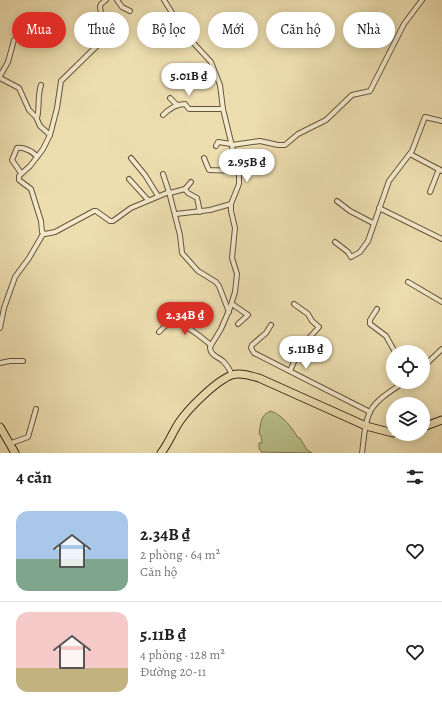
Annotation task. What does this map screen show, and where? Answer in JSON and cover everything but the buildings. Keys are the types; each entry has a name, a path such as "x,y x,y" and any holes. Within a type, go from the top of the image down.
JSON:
{"highway":[{"path":"164,452 185,415 207,392 232,375 246,374 259,378 366,426 386,431"},
{"path":"430,424 442,420"},
{"path":"0,427 15,453"}],"street":[{"path":"0,328 4,308 15,277 32,254 43,234 32,189 19,180 19,176 37,157 50,135 57,108 61,81 104,38 100,4 106,0"},
{"path":"117,0 122,7 130,11"},
{"path":"164,0 172,12"},
{"path":"216,146 218,142 231,145 260,142 281,145 287,144 295,136 326,120 352,95 370,91 404,24 422,0"},
{"path":"12,47 8,62 0,77 19,88 29,110 36,118 40,126 50,135"},
{"path":"198,48 211,62 220,85 223,109 238,171 239,184 231,204 235,234 232,258 237,277 235,292 229,312 211,345 210,350 223,361 232,375"},
{"path":"36,118 39,110 38,96 40,85"},
{"path":"170,98 177,105"},
{"path":"163,115 177,105 184,104 189,109 223,109"},
{"path":"335,242 348,252 352,258 356,256 364,247 368,241 389,181 410,154 425,116 442,121"},
{"path":"22,173 12,160 17,148 19,147 30,151 37,157"},
{"path":"410,154 440,170 430,192"},
{"path":"131,158 146,175 158,196"},
{"path":"204,158 209,170 238,171"},
{"path":"163,174 176,214 182,253 198,271 220,286 229,312"},
{"path":"129,179 148,200"},
{"path":"43,234 55,232 94,211 113,222 128,209 158,196 185,189 191,182"},
{"path":"185,189 188,193 197,198 200,212"},
{"path":"338,201 350,211 373,224"},
{"path":"176,214 200,212 231,204"},
{"path":"379,208 442,239"},
{"path":"408,282 442,302"},
{"path":"232,304 247,314 247,316 238,324"},
{"path":"290,371 300,348 319,327 312,321 308,314 294,304"},
{"path":"376,309 370,320 370,324 386,336 391,345"},
{"path":"159,332 170,323 177,323 192,331 211,345"},
{"path":"271,325 266,333 252,345 252,351 370,412"},
{"path":"430,360 442,349"},
{"path":"0,363 10,361 23,362"},
{"path":"362,453 366,426 370,412 376,403 395,389"},
{"path":"9,444 28,437 36,409"}],"green space":[{"path":"271,411 287,422 298,438 300,438 307,450 312,453 261,452 259,449 259,443 262,443 261,436 259,434 261,423 263,417"}]}
